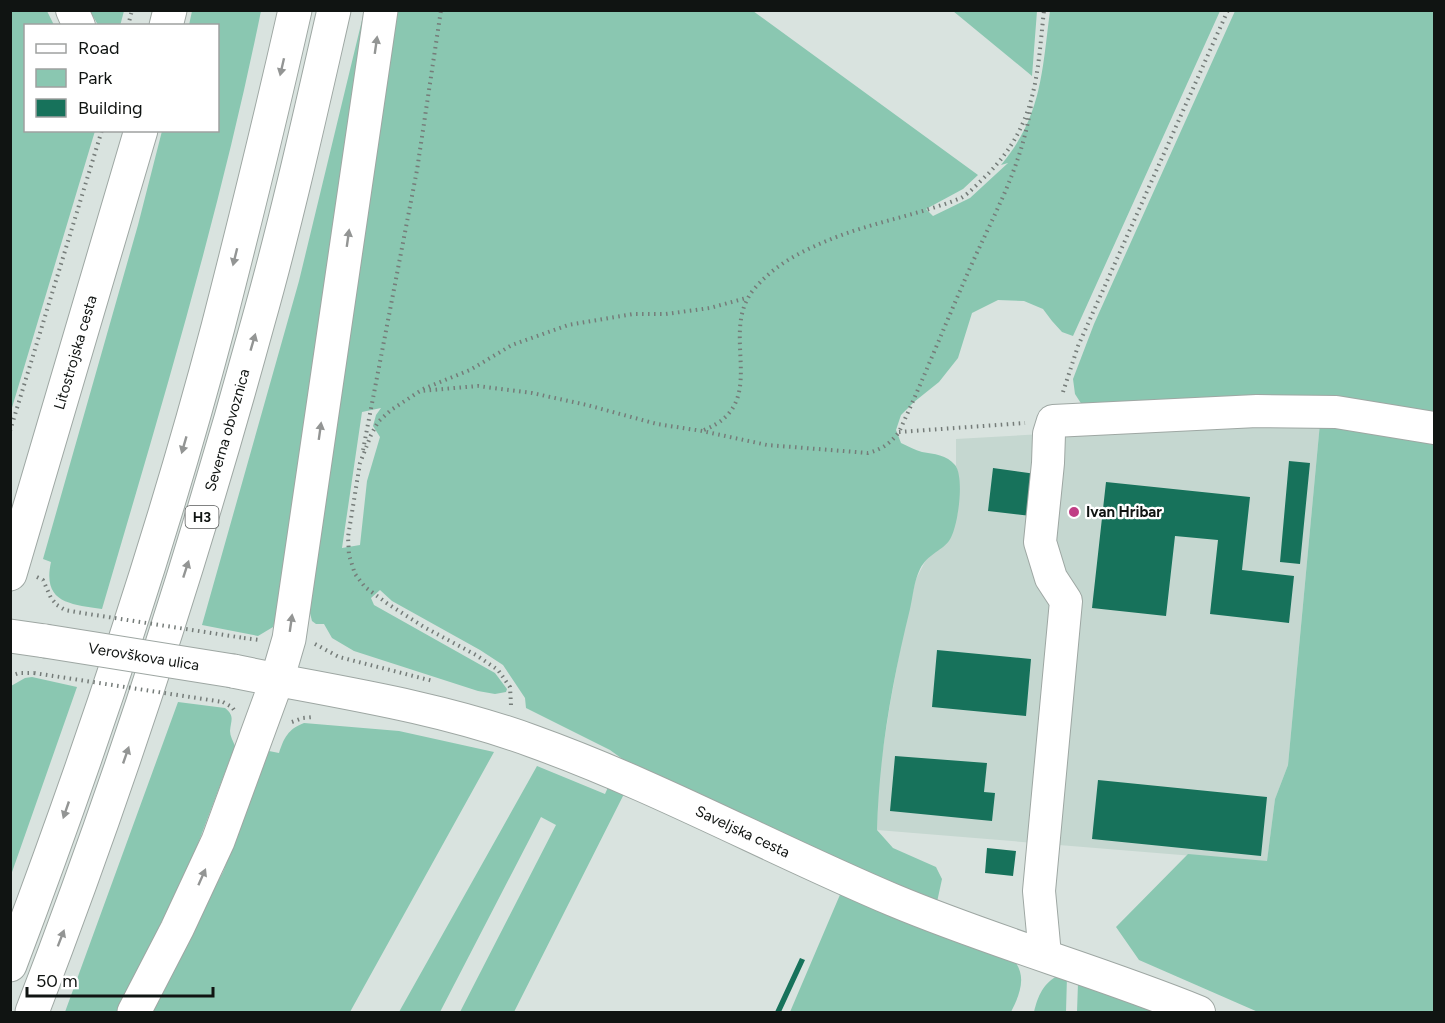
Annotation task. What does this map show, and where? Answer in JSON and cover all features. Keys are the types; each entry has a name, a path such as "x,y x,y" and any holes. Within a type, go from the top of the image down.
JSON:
{"main road":[{"name":"H3","path":"10,965 42,881 106,696 180,460 217,329 296,10"},
{"name":"Severna obvoznica","path":"32,1012 106,813 189,560 259,321 334,10"},
{"path":"134,1012 177,929 218,841 278,680 289,639 381,10"},
{"name":"Litostrojska cesta","path":"25,576 140,132"},
{"name":"Verovškova ulica","path":"10,636 278,680"}],"street":[{"path":"72,10 78,24"},
{"path":"1045,955 1039,891 1066,601 1051,578 1040,542 1049,434 1053,421 1257,411 1336,412 1434,428"},
{"name":"Saveljska cesta","path":"278,680 448,715 504,731 564,753 896,901 1123,982 1199,1012"}],"path":[{"path":"441,10 417,170 360,463 348,537 349,555 355,574 365,587 424,627 476,655 498,670 510,687 512,706 504,731"},
{"path":"420,391 478,386 532,393 657,424 702,430 767,445 868,453 880,449 891,442 899,432 1022,152 1036,86 1044,10"},
{"path":"899,432 1053,421 1078,346 1228,10"},
{"path":"702,430 716,425 728,416 737,403 741,385 741,315 747,298 774,269 807,249 861,228 915,213 963,196 998,164 1015,140 1031,105"},
{"path":"10,431 101,132"},
{"path":"360,463 378,422 391,410 420,391 470,370 512,345 568,325 633,314 666,314 710,308 747,298"},
{"name":"Verovškova ulica","path":"25,576 43,580 51,598 65,610 243,638"},
{"path":"10,676 19,673 34,673 223,702"}],"shaded area":[{"path":"1254,422 1320,423 1288,765 1275,799 1267,862 877,830 878,781 904,628 916,579 928,556 949,541 958,512 959,477 956,466 956,439"}],"green space":[{"path":"11,10 47,11 54,24 24,24 24,132 95,132 11,411"},
{"path":"90,11 124,11 121,24 97,24"},
{"path":"192,11 261,11 208,237 102,609 69,603 55,594 49,576 51,562 43,559 138,225 162,132 219,132 219,24 189,24"},
{"path":"391,11 753,11 978,175 963,189 926,209 933,216 970,198 1008,163 1001,165 1025,129 1038,92 1050,11 1220,11 1073,336 1062,332 1043,309 1024,301 998,300 972,313 958,358 939,382 901,415 896,430 901,443 919,451 936,454 952,462 958,471 960,480 959,503 952,535 945,545 923,564 915,584 888,719 878,802 877,830 893,848 936,867 942,879 937,902 851,866 632,766 610,750 526,708 525,698 503,665 392,601 380,590 371,598 374,605 495,673 507,689 506,692 495,694 478,691 354,651 332,638 324,624 316,624 312,621 309,609","holes":["381,408 373,426 380,437 367,481 360,545 342,548 362,412"]},
{"path":"953,11 1037,11 1032,76"},
{"path":"1235,11 1434,11 1434,420 1084,408 1075,394 1073,379 1094,324"},
{"path":"363,16 367,17 281,602 273,627 258,636 202,625 299,281"},
{"path":"1320,423 1434,436 1434,1012 1258,1012 1139,960 1116,927 1188,854 1267,861 1275,799 1288,765"},
{"path":"32,677 77,687 11,875 11,686 25,678"},
{"path":"178,702 225,708 231,716 230,733 235,746 182,886 119,1012 65,1012"},
{"path":"304,723 399,731 494,752 350,1012 150,1012 223,872 269,751 279,753 287,735"},
{"path":"537,766 605,794 609,785 625,792 514,1012 460,1012 556,825 541,817 440,1012 399,1012"},
{"path":"842,890 1012,958 1020,971 1021,985 1011,1012 790,1012"},
{"path":"1059,975 1067,976 1066,1012 1034,1012 1042,990"},
{"path":"1078,983 1168,1012 1077,1012"}],"building":[{"path":"1289,461 1310,463 1300,564 1280,562"},
{"path":"993,468 1036,474 1031,516 988,511"},
{"path":"1106,482 1250,497 1242,570 1294,576 1289,623 1210,614 1218,540 1175,536 1166,616 1092,608"},
{"path":"937,650 1031,659 1026,716 932,707"},
{"path":"895,756 987,763 984,792 995,793 992,821 890,811"},
{"path":"1098,780 1267,797 1261,856 1092,839"},
{"path":"987,848 1016,851 1013,876 985,873"},
{"path":"800,958 805,960 781,1012 775,1012"}],"place":[{"name":"Ivan Hribar","path":"1074,512"}]}
